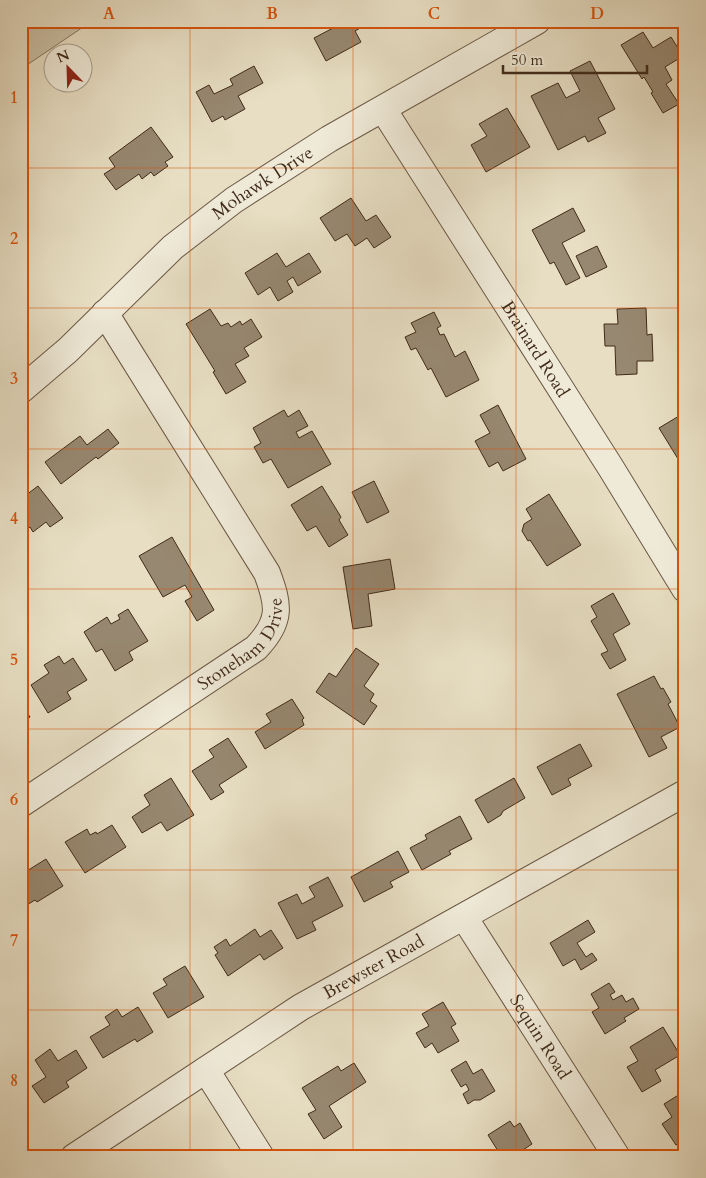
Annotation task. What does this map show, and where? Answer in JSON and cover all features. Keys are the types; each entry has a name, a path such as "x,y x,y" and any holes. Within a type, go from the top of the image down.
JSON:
{"street":[{"name":"Mohawk Drive","path":"21,390 68,350 173,247 234,200 329,139 537,21"},
{"name":"Brainard Road","path":"383,109 611,468 685,589"},
{"name":"Stoneham Drive","path":"21,804 256,648 266,638 273,626 276,613 276,600 267,572 105,312"},
{"name":"Brewster Road","path":"74,1157 301,1008 685,794"},
{"name":"Sequin Road","path":"464,917 617,1157"},
{"path":"206,1070 261,1157"}],"shaded area":[{"path":"21,21 92,21 61,42 42,42 42,55 21,69"}],"building":[{"path":"332,21 373,21 355,31 361,42 326,61 314,38 335,27"},
{"path":"643,32 653,48 671,37 683,56 665,67 672,80 666,84 679,104 663,113 644,77 642,79 621,45"},
{"path":"590,61 615,109 598,118 606,133 588,142 585,136 558,150 531,96 558,83 566,98 580,91 570,71"},
{"path":"254,66 263,83 238,96 245,109 225,120 223,116 212,122 196,92 209,85 214,94 233,85 230,79"},
{"path":"507,108 530,147 486,172 471,145 487,136 479,124"},
{"path":"151,127 173,157 165,162 168,166 154,176 151,172 142,179 139,174 116,190 104,174 115,167 109,158"},
{"path":"351,198 366,221 376,215 391,237 374,248 367,238 355,246 347,234 335,241 320,218"},
{"path":"573,208 585,231 562,243 580,278 566,285 554,262 550,264 532,230"},
{"path":"597,246 607,267 586,277 576,256"},
{"path":"277,253 286,267 309,253 321,272 298,286 293,277 287,281 293,292 278,301 270,287 258,295 245,273"},
{"path":"646,308 647,335 652,334 653,361 637,361 637,374 616,375 615,346 605,346 604,324 618,324 617,309"},
{"path":"210,309 221,326 228,323 231,327 240,321 242,325 251,319 262,337 244,348 249,356 235,364 246,382 226,394 213,372 215,371 186,324"},
{"path":"434,312 441,326 437,328 440,335 444,334 455,357 465,351 479,380 446,397 431,368 428,370 416,348 411,350 405,337 416,332 411,323"},
{"path":"498,405 526,459 503,471 498,462 489,467 475,441 490,433 480,415"},
{"path":"284,410 288,417 299,410 308,426 296,432 299,438 312,431 331,464 288,488 271,459 263,463 254,447 261,443 253,428"},
{"path":"684,413 685,466 683,467 659,428"},
{"path":"108,429 119,443 98,459 96,457 61,484 45,462 80,436 87,445"},
{"path":"374,481 389,512 367,523 352,492"},
{"path":"38,486 63,518 50,527 46,522 33,532 30,527 21,534 21,499"},
{"path":"322,486 341,517 339,520 348,535 329,547 316,526 307,531 291,505"},
{"path":"549,494 581,545 547,566 522,531 524,524 532,519 526,509"},
{"path":"172,537 214,610 197,621 185,601 192,597 185,585 163,597 139,556"},
{"path":"390,559 395,589 368,594 372,626 353,629 343,567"},
{"path":"613,593 630,624 613,634 626,660 610,669 601,654 608,651 591,621 597,617 591,606"},
{"path":"128,609 148,641 129,652 133,660 115,671 102,649 96,652 84,632 107,617 111,624 120,619 118,615"},
{"path":"356,648 379,664 364,686 374,694 370,701 377,706 364,725 316,692 329,673 336,677"},
{"path":"59,656 64,664 73,658 87,680 67,692 71,699 48,713 31,685 49,673 44,665"},
{"path":"654,676 671,702 668,704 680,727 661,737 667,748 649,757 617,694"},
{"path":"292,699 304,718 302,720 304,725 265,749 255,732 271,722 266,714"},
{"path":"21,703 30,717 21,723"},
{"path":"228,738 247,767 219,785 224,792 211,800 192,771 214,757 209,750"},
{"path":"580,744 592,766 568,779 571,785 552,795 537,767"},
{"path":"171,778 194,815 167,831 161,822 142,833 132,817 150,805 144,795"},
{"path":"514,778 525,798 503,811 501,815 488,823 475,800"},
{"path":"460,816 472,839 449,851 451,854 422,870 410,848 427,839 425,835"},
{"path":"112,825 126,847 85,873 65,842 87,829 90,835 96,832 97,834"},
{"path":"398,851 409,872 390,882 393,887 364,902 351,877"},
{"path":"46,859 63,886 37,902 35,900 22,908 21,885 27,882 22,874"},
{"path":"328,877 343,906 312,922 316,930 297,939 278,903 297,894 302,904 315,897 309,887"},
{"path":"588,920 595,932 577,943 586,957 592,953 597,960 581,970 575,959 563,966 550,943"},
{"path":"255,929 260,937 271,930 283,948 264,960 260,954 228,976 215,955 218,953 214,947 226,939 230,946"},
{"path":"185,966 204,997 168,1018 153,993 167,985 163,979"},
{"path":"609,983 615,992 610,995 613,1000 622,995 626,1002 633,998 639,1009 624,1018 626,1021 605,1034 592,1012 599,1008 591,994"},
{"path":"443,1002 456,1024 451,1027 459,1041 438,1053 432,1043 425,1048 416,1033 429,1026 422,1014"},
{"path":"138,1007 153,1032 137,1042 135,1039 103,1058 90,1037 110,1025 105,1017 117,1009 122,1017"},
{"path":"663,1027 680,1055 655,1070 661,1081 642,1092 627,1067 638,1061 630,1047"},
{"path":"50,1049 58,1061 76,1050 87,1068 66,1082 69,1087 44,1103 32,1086 46,1077 35,1060"},
{"path":"466,1061 473,1074 482,1069 495,1091 480,1100 474,1100 468,1104 463,1094 469,1090 466,1084 461,1087 451,1070"},
{"path":"354,1063 366,1082 329,1106 342,1127 324,1139 308,1114 316,1110 302,1088 338,1066 341,1071"},
{"path":"680,1094 685,1102 679,1106 685,1114 685,1140 676,1145 662,1124 672,1117 664,1104"},
{"path":"21,1108 26,1116 21,1119"},
{"path":"510,1121 514,1127 520,1123 532,1144 512,1157 494,1157 492,1154 498,1151 488,1135"},
{"path":"382,1150 386,1157 370,1157"}]}
